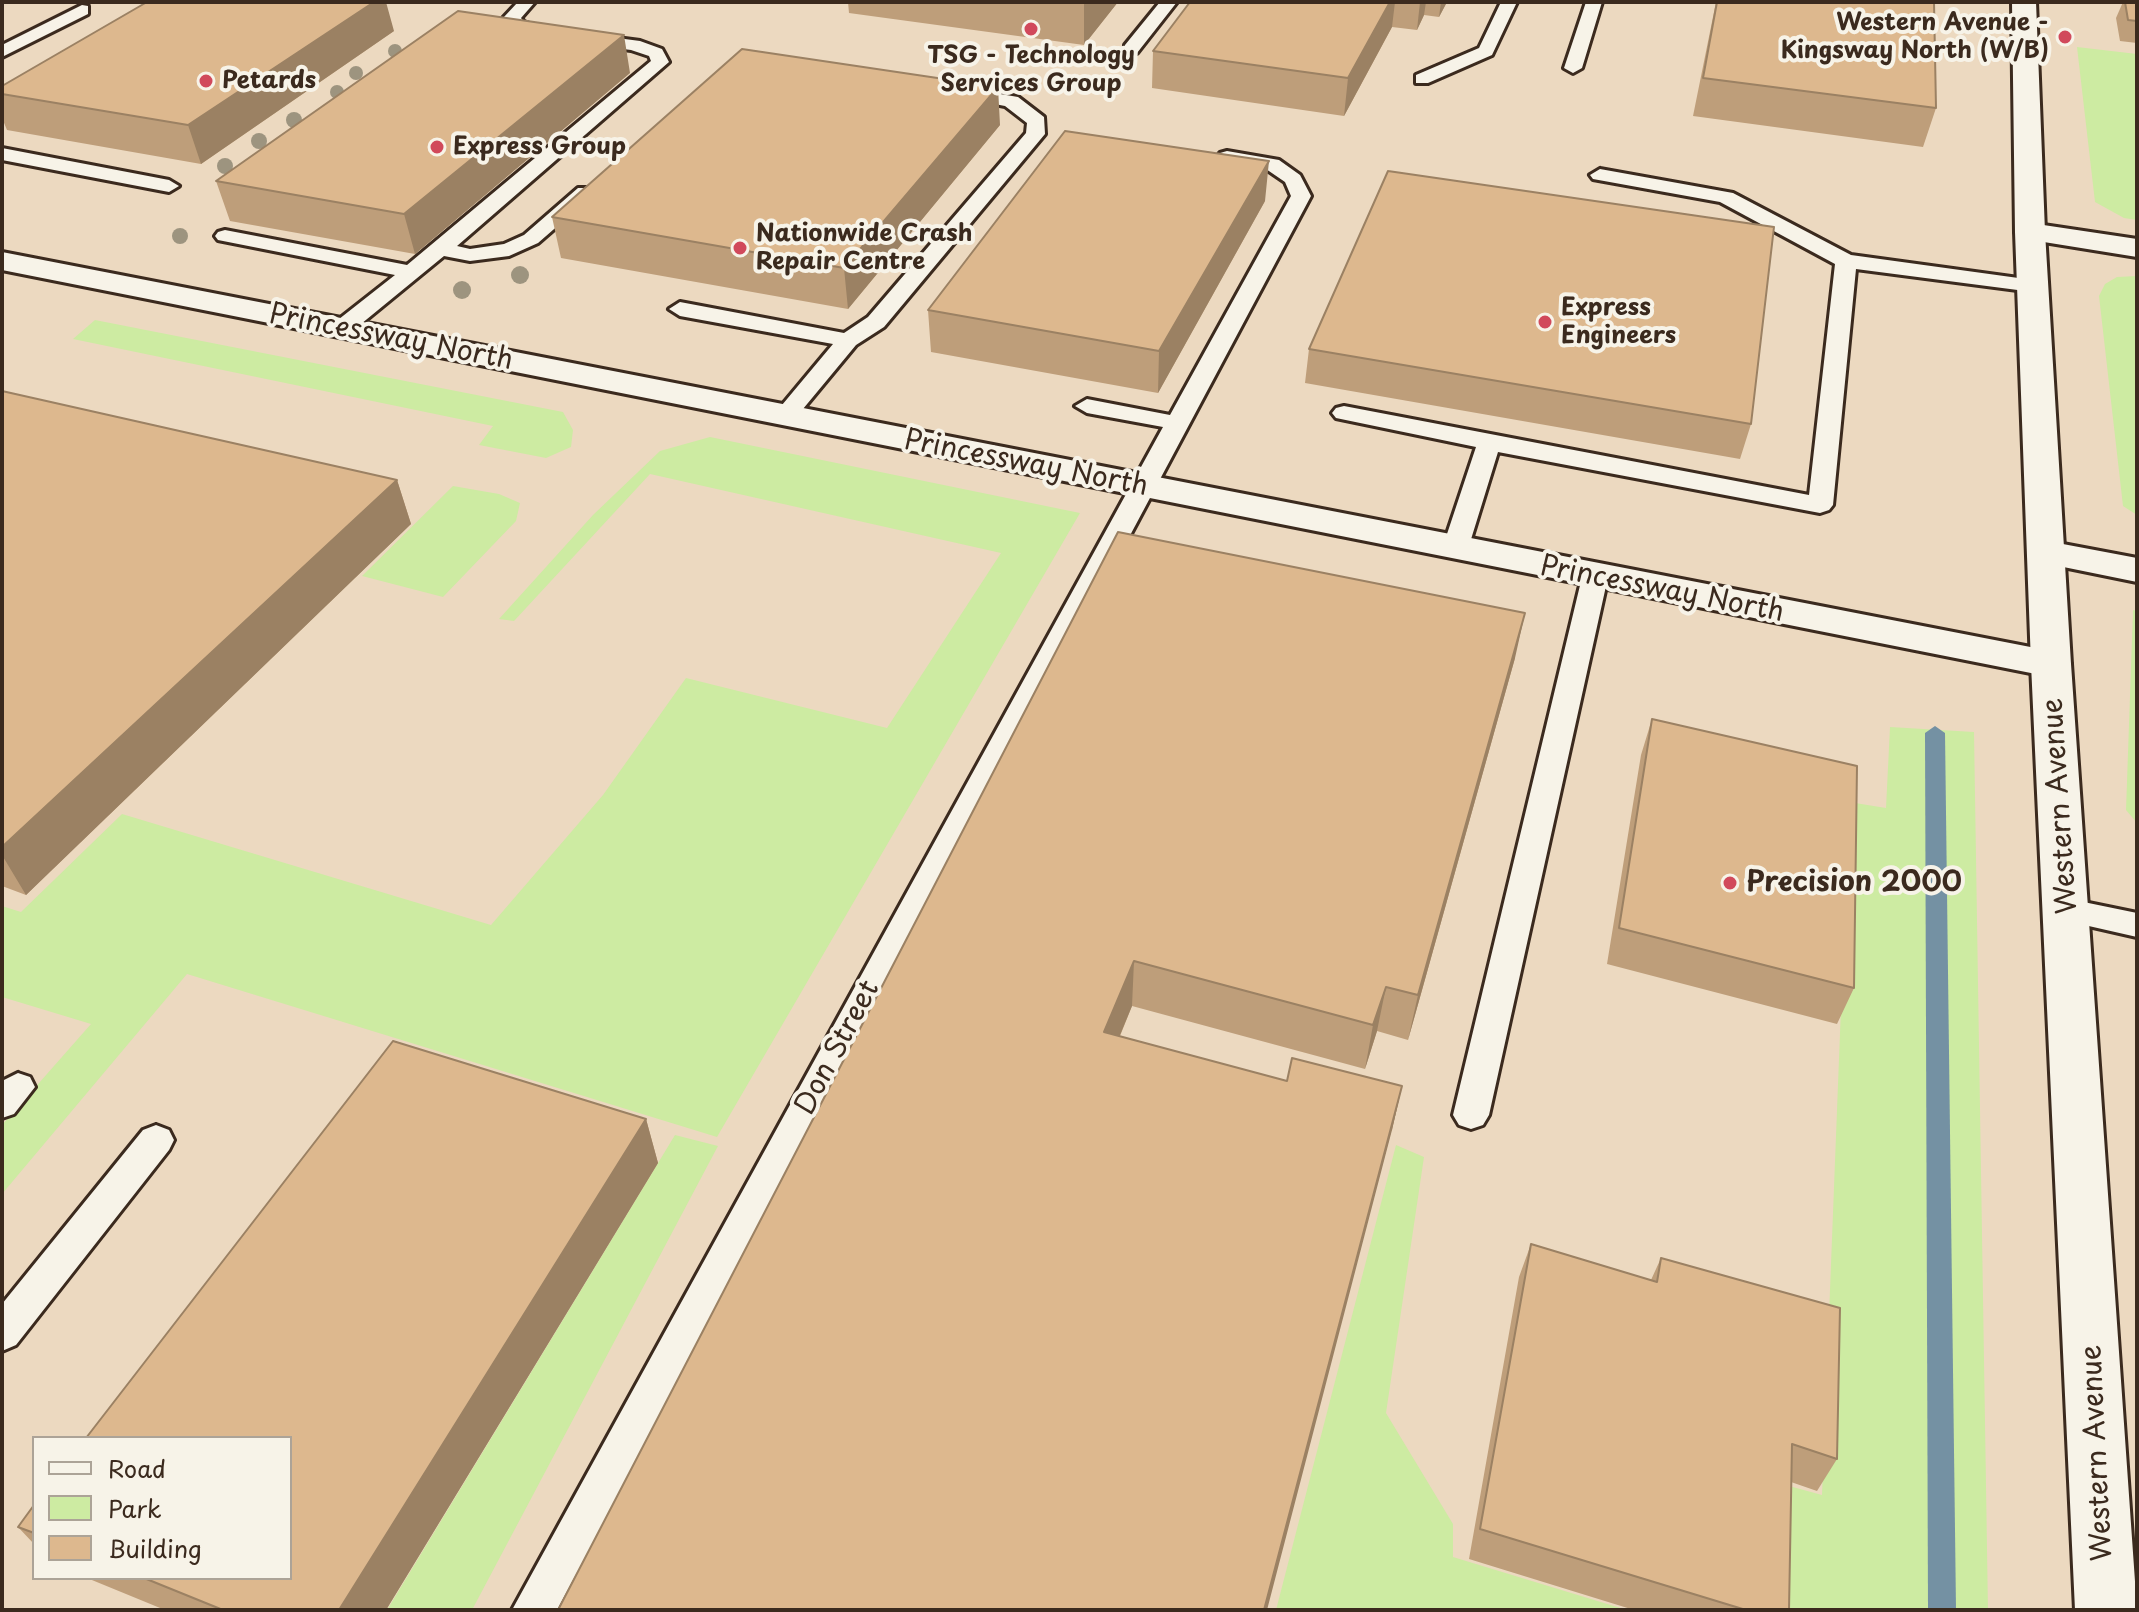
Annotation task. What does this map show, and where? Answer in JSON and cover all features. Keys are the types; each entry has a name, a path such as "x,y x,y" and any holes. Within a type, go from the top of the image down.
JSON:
{"street":[{"name":"Western Avenue","path":"2024,2 2030,232 2051,664 2069,911 2107,1610"},
{"path":"2030,232 2137,248"},
{"name":"Princessway North","path":"2,261 1595,577 2051,664"},
{"path":"2047,553 2137,570"}],"lane":[{"path":"342,328 660,62 656,53 634,45 539,33 518,26 512,18 527,2"},
{"path":"1131,49 1169,2"},
{"path":"1422,79 1486,51 1509,2"},
{"path":"1573,68 1594,2"},
{"path":"2,52 82,10"},
{"path":"785,416 848,340 876,322 1035,134 1037,121 1011,101 945,90"},
{"name":"Don Street","path":"534,1610 1301,196 1293,179 1272,164 1203,153"},
{"path":"2,154 169,186"},
{"path":"1600,175 1726,197 1846,261 2033,286"},
{"path":"440,249 470,255 509,250 531,239 601,177"},
{"path":"225,236 411,272"},
{"path":"1344,413 1820,505 1846,261"},
{"path":"680,309 848,340"},
{"path":"1087,406 1177,423"},
{"path":"1455,549 1489,443"},
{"path":"1471,1115 1595,577"},
{"path":"2069,911 2137,925"},
{"path":"2,1333 156,1140"}],"shaded area":[{"path":"2,2 2137,2 2137,1610 2,1610"}],"green space":[{"path":"2077,47 2137,54 2137,220 2124,218 2095,202"},
{"path":"2137,276 2137,515 2123,506 2099,296 2105,284 2117,277"},
{"path":"95,320 563,412 573,430 571,447 546,458 479,445 493,426 73,339"},
{"path":"710,437 1080,513 717,1137 187,974 2,1194 2,1125 91,1024 2,997 2,906 21,912 122,814 491,925 603,795 686,678 887,728 1001,553 650,474 514,621 499,619 593,515 660,451"},
{"path":"453,486 499,494 520,503 516,521 443,597 362,576"},
{"path":"2133,610 2137,611 2137,823 2126,810"},
{"path":"1890,727 1974,732 1988,1610 1776,1610 1778,1483 1822,1495 1849,802 1886,808"},
{"path":"675,1135 718,1146 472,1610 387,1610"},
{"path":"1396,1145 1424,1157 1386,1413 1453,1524 1453,1557 1627,1610 1276,1610"}],"building":[{"path":"147,2 374,2 188,125 2,94 2,86"},
{"path":"1190,2 1390,2 1348,78 1153,51"},
{"path":"1717,2 1934,2 1936,108 1703,78"},
{"path":"2125,2 2137,2 2137,21 2128,20"},
{"path":"458,11 624,35 404,214 216,181"},
{"path":"742,49 998,87 844,268 552,217"},
{"path":"1065,131 1269,161 1159,351 928,310"},
{"name":"Express Engineers","path":"1388,171 1774,227 1751,424 1309,349"},
{"path":"2,391 397,480 2,847"},
{"path":"1118,532 1525,613 1418,995 1386,987 1373,1025 1134,961 1104,1032 1287,1081 1292,1058 1402,1086 1264,1610 558,1610"},
{"name":"Precision 2000","path":"1652,719 1857,766 1854,988 1619,928"},
{"path":"393,1041 646,1119 339,1610 223,1610 149,1580 292,1580 292,1436 88,1436"},
{"path":"1531,1244 1657,1282 1661,1258 1840,1308 1837,1459 1792,1444 1789,1610 1746,1610 1480,1529"},
{"path":"32,1508 32,1532 18,1527"}],"waterway":[{"path":"1935,733 1942,1610"}],"place":[{"name":"TSG - Technology Services Group","path":"1031,29"},
{"name":"Western Avenue - Kingsway North (W/B)","path":"2065,37"},
{"name":"Petards","path":"206,81"},
{"name":"Express Group","path":"437,147"},
{"name":"Nationwide Crash Repair Centre","path":"740,248"},
{"name":"Express Engineers","path":"1545,322"},
{"name":"Precision 2000","path":"1730,883"}]}
